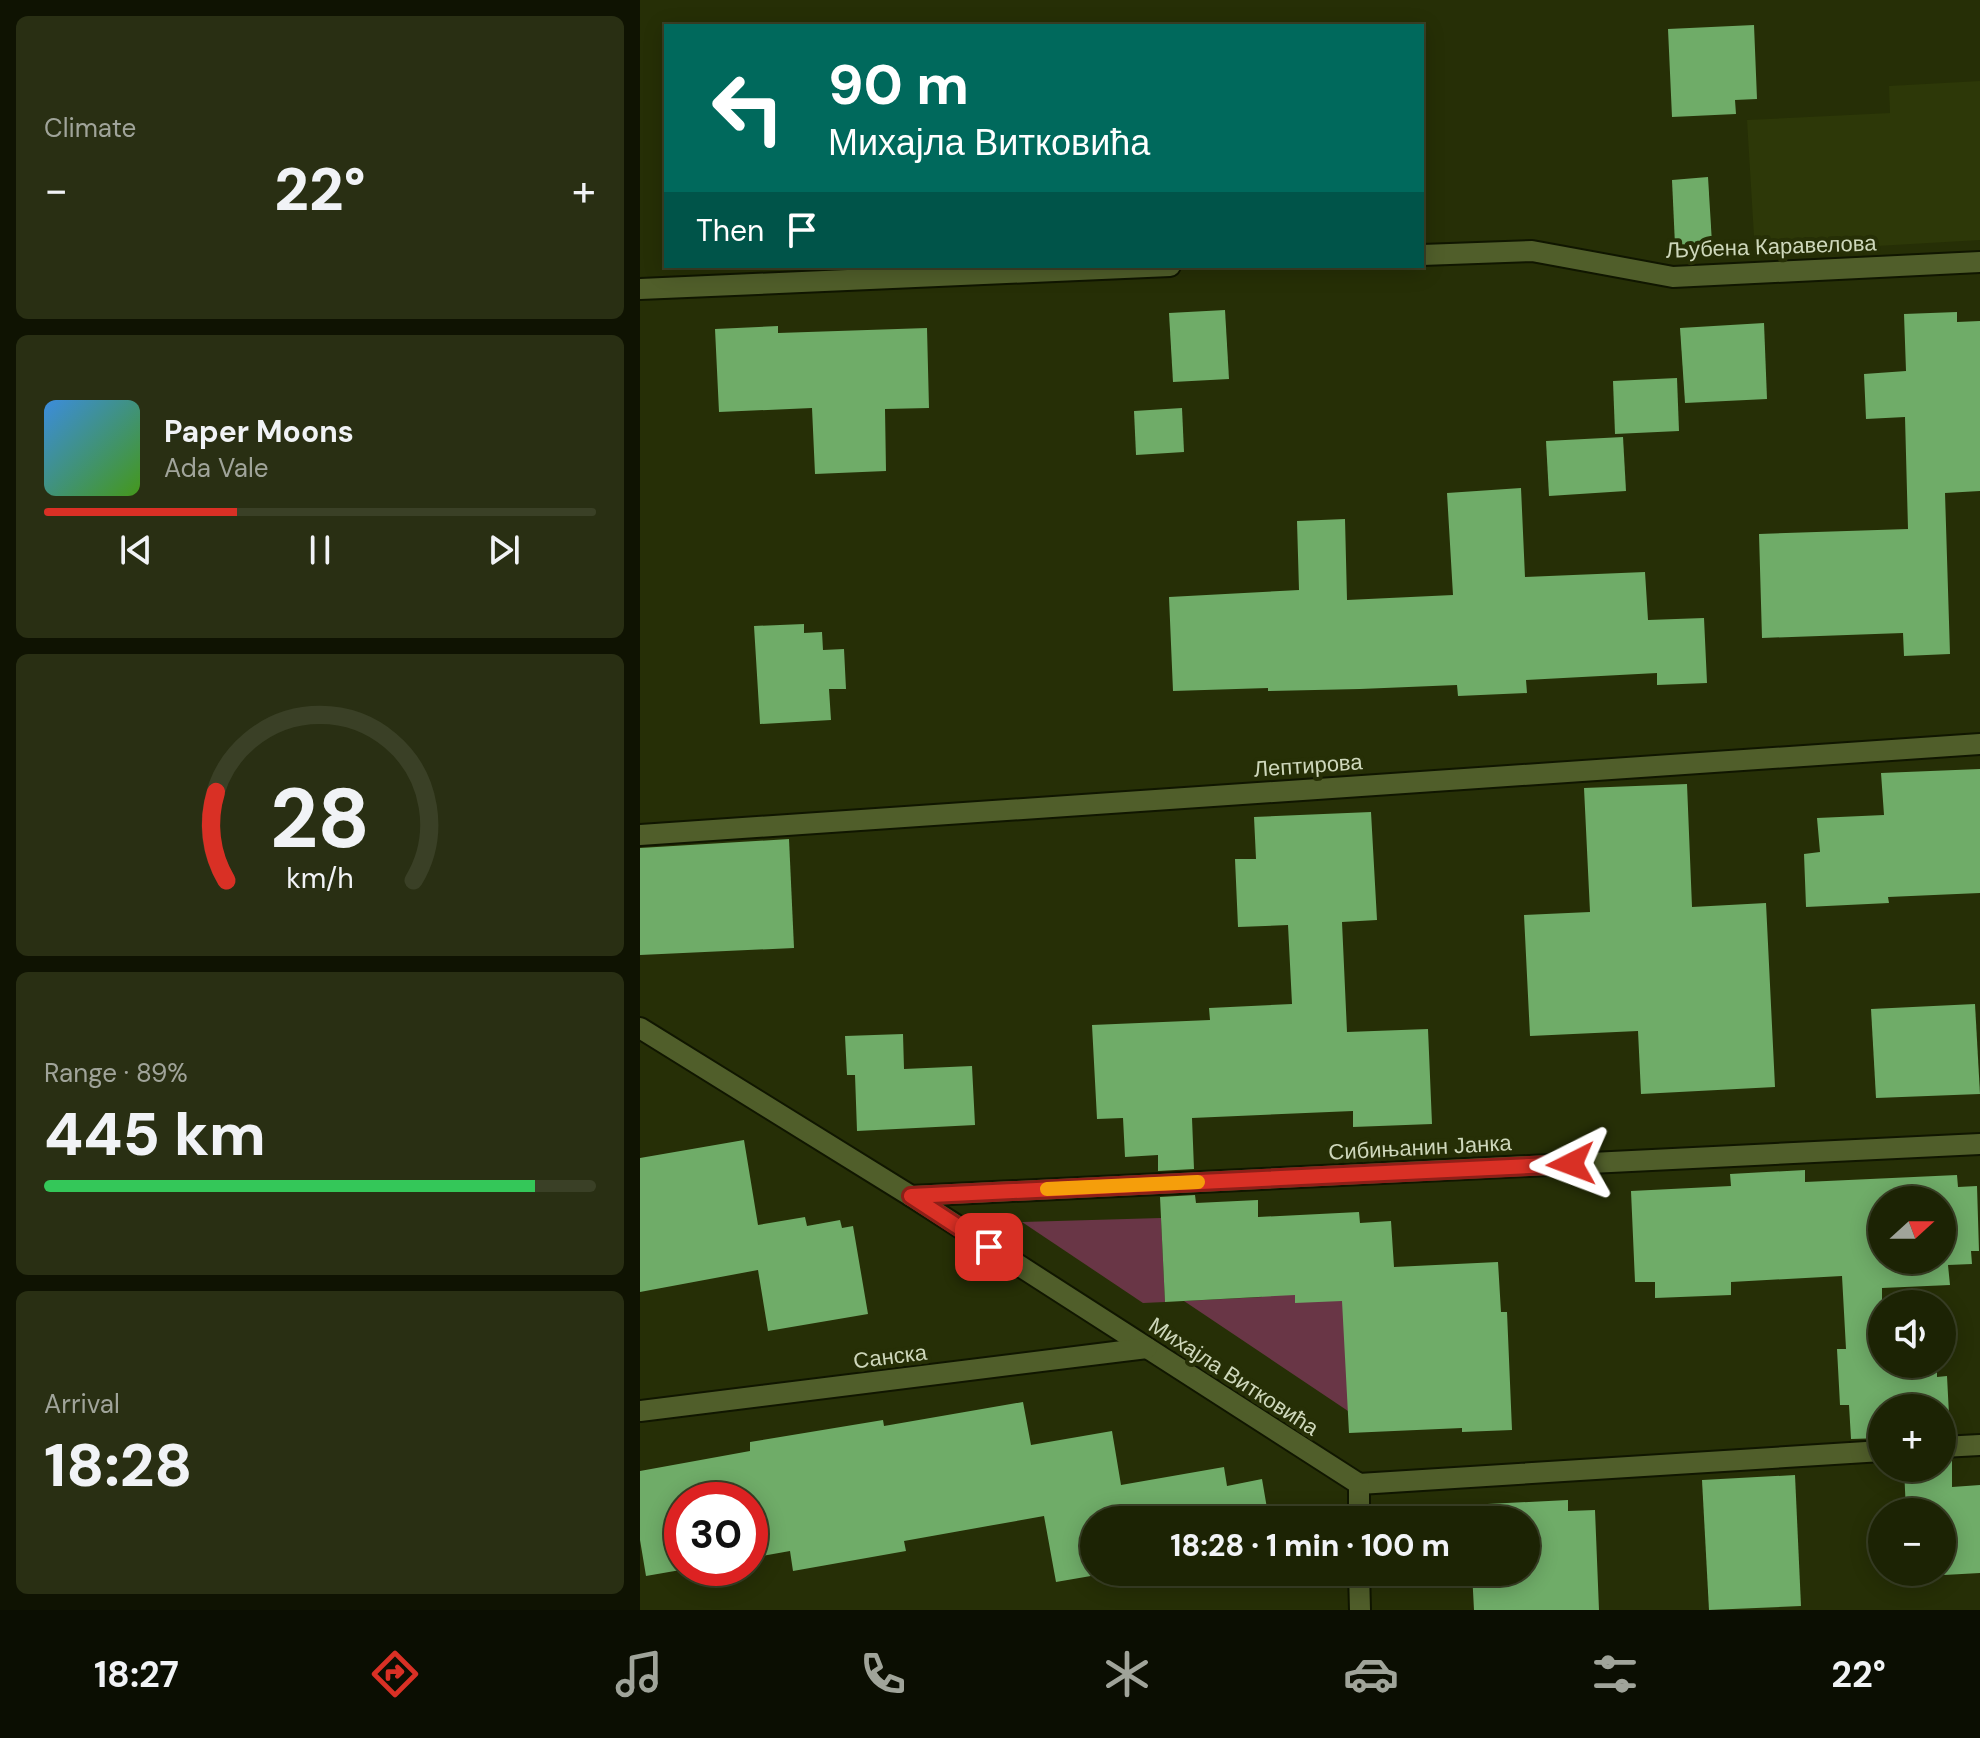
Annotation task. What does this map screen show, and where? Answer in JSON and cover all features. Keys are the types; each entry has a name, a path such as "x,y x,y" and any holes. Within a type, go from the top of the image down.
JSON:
{"street":[{"name":"Љубена Каравелова","path":"1424,255 1532,251 1673,277 1980,262"},
{"path":"640,289 1124,268"},
{"name":"Лептирова","path":"640,835 1980,744"},
{"name":"Михајла Витковића","path":"640,1028 911,1196 1359,1484"},
{"name":"Сибињанин Јанка","path":"911,1196 1980,1144"},
{"name":"Санска","path":"640,1411 1147,1348"},
{"path":"1956,1446 1980,1445"},
{"path":"1359,1506 1359,1484 1868,1452"},
{"path":"1359,1586 1360,1610"}],"shaded area":[{"path":"1980,81 1980,240 1755,253 1747,120 1890,113 1889,86"},
{"path":"1161,1218 1165,1302 1143,1303 1022,1222"},
{"path":"1261,1265 1395,1298 1348,1411 1184,1301 1262,1297"}],"building":[{"path":"1754,25 1757,99 1735,100 1736,114 1672,117 1668,29"},
{"path":"1708,177 1712,243 1675,245 1672,180"},
{"path":"1225,310 1229,379 1173,382 1169,313"},
{"path":"1957,312 1957,322 1980,321 1980,491 1945,493 1950,654 1904,656 1903,633 1762,638 1759,534 1908,529 1905,417 1866,419 1864,374 1906,371 1904,314"},
{"path":"1764,323 1767,399 1685,403 1680,328"},
{"path":"778,326 778,333 927,328 929,408 885,409 886,471 815,474 812,408 719,412 715,329"},
{"path":"1677,378 1679,431 1615,434 1613,381"},
{"path":"1182,408 1184,452 1136,455 1134,411"},
{"path":"1623,437 1626,491 1549,496 1546,441"},
{"path":"1521,488 1525,577 1645,572 1648,620 1704,618 1707,683 1657,685 1657,673 1526,680 1527,693 1458,696 1457,685 1173,691 1169,597 1299,590 1297,521 1345,519 1347,600 1453,595 1447,493"},
{"path":"804,624 804,633 822,632 823,650 844,649 846,689 829,689 831,720 760,724 754,626"},
{"path":"1980,769 1980,893 1888,897 1889,903 1806,907 1804,854 1820,852 1817,818 1884,815 1881,773"},
{"path":"1687,784 1692,907 1766,903 1775,1087 1641,1094 1638,1031 1530,1036 1524,915 1590,912 1584,788"},
{"path":"1371,812 1377,920 1342,922 1347,1032 1428,1029 1432,1124 1353,1127 1353,1111 1192,1118 1194,1169 1158,1171 1158,1155 1125,1157 1123,1118 1097,1119 1092,1025 1210,1020 1209,1008 1292,1004 1288,925 1238,927 1235,859 1256,859 1254,817"},
{"path":"789,839 794,948 640,955 640,848"},
{"path":"1975,1004 1980,1094 1876,1098 1871,1009"},
{"path":"903,1034 904,1069 972,1066 975,1125 857,1131 855,1075 847,1075 845,1036"},
{"path":"744,1140 758,1225 805,1217 807,1226 840,1220 842,1228 853,1226 868,1314 768,1331 758,1270 640,1292 640,1158"},
{"path":"1805,1170 1805,1182 1957,1175 1958,1187 1977,1186 1979,1251 1971,1251 1972,1264 1956,1265 1956,1186 1868,1186 1868,1274 1949,1274 1950,1285 1868,1290 1868,1378 1947,1378 1948,1394 1868,1394 1868,1438 1851,1439 1849,1405 1840,1405 1837,1349 1846,1349 1842,1276 1731,1282 1731,1295 1655,1298 1655,1282 1635,1282 1631,1191 1731,1186 1730,1174"},
{"path":"1195,1195 1196,1203 1258,1200 1258,1217 1359,1212 1360,1223 1391,1221 1394,1267 1498,1262 1501,1312 1507,1312 1512,1430 1462,1432 1462,1428 1349,1433 1342,1301 1295,1303 1295,1295 1165,1302 1160,1197"},
{"path":"1023,1402 1031,1445 1112,1431 1121,1485 1224,1467 1227,1486 1262,1479 1267,1506 1080,1506 1080,1578 1056,1582 1044,1516 904,1541 906,1551 793,1571 790,1551 768,1555 768,1482 664,1482 664,1573 646,1576 640,1540 640,1471 750,1451 750,1442 883,1420 884,1426"},
{"path":"1795,1475 1801,1606 1709,1610 1702,1480"},
{"path":"1905,1482 1952,1482 1952,1487 1980,1485 1980,1573 1956,1574 1956,1498 1905,1498"},
{"path":"1568,1500 1568,1511 1595,1510 1599,1610 1474,1610 1473,1586 1540,1586 1540,1506 1468,1505"}],"slow traffic":[{"path":"1047,1189 1198,1182"}],"route":[{"path":"989,1247 911,1196 1571,1164"}]}
